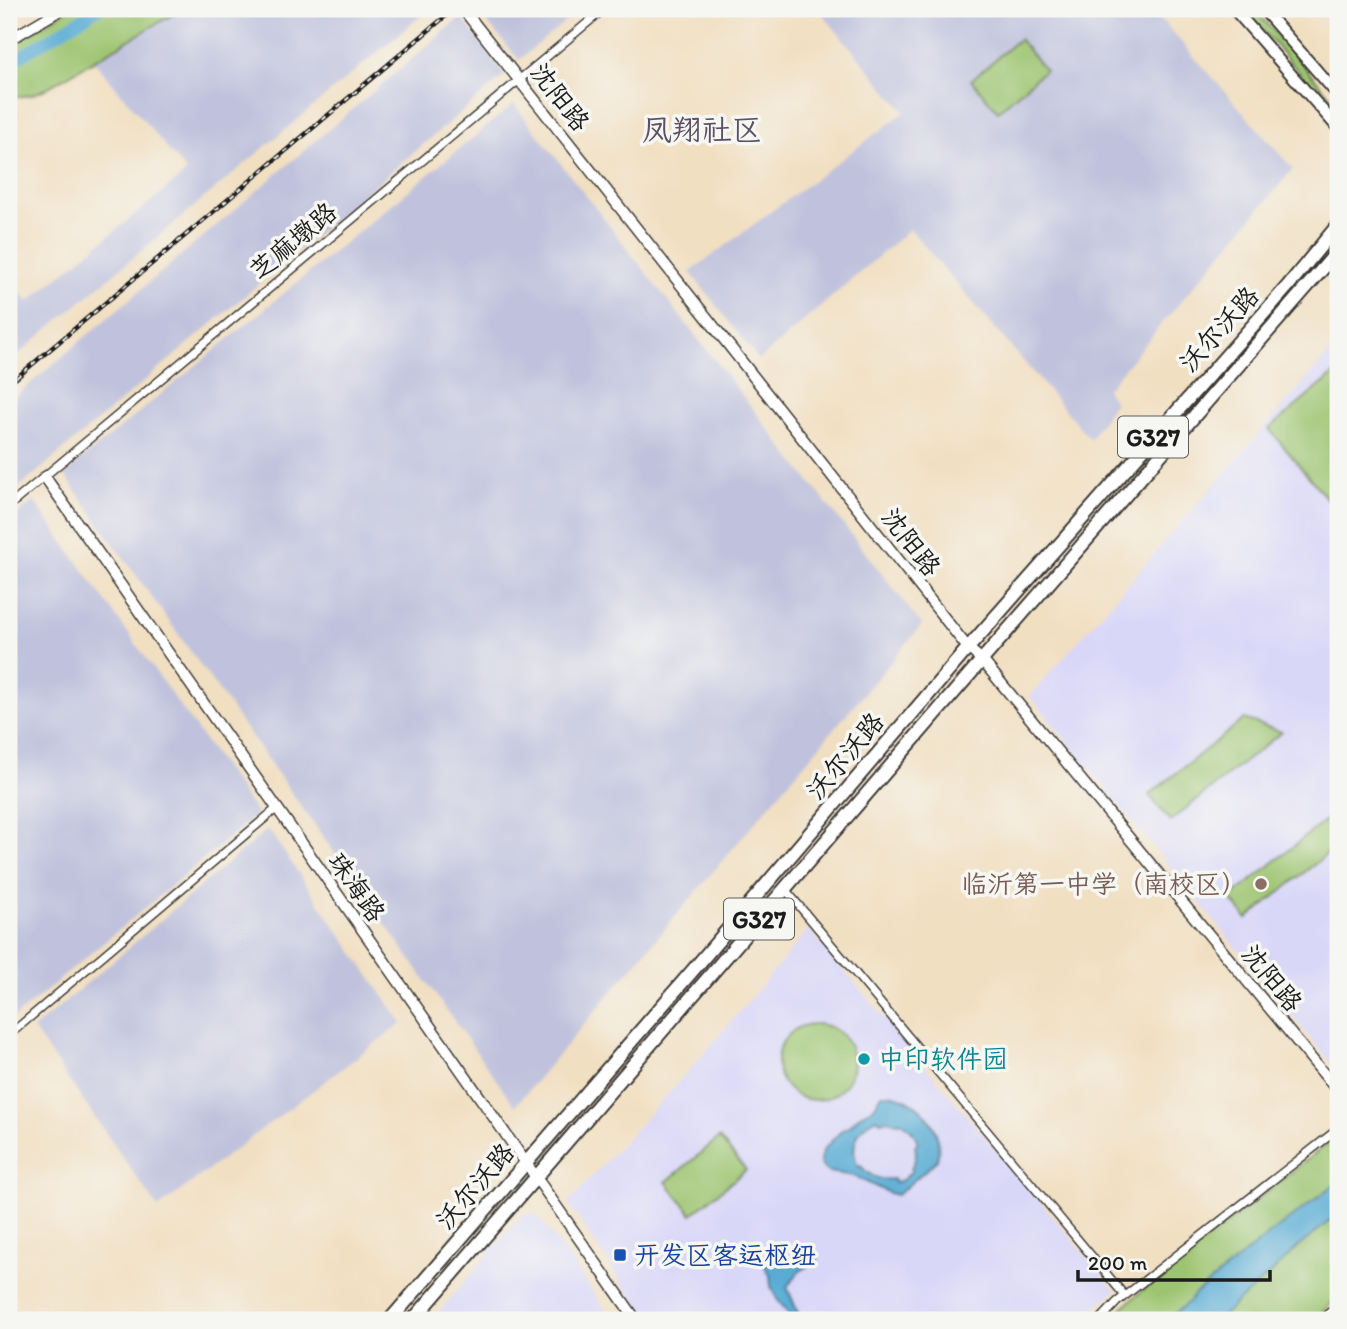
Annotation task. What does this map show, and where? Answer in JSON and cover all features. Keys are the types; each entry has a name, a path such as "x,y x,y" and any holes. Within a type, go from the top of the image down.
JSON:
{"highway":[{"name":"沃尔沃路","path":"390,1320 968,648 1287,287 1338,225"},
{"name":"沃尔沃路","path":"414,1320 1338,251"}],"main road":[{"path":"1234,9 1338,128"},
{"path":"1263,9 1338,95"}],"street":[{"path":"9,38 62,9"},
{"name":"沈阳路","path":"463,9 968,648 982,660 1338,1091"},
{"name":"芝麻墩路","path":"9,506 604,9"},
{"name":"珠海路","path":"45,477 636,1320"},
{"path":"9,1035 277,808"},
{"path":"785,889 1125,1296"},
{"path":"1100,1320 1125,1296 1338,1129"},
{"path":"1323,1320 1338,1307"}],"shaded area":[{"path":"182,9 429,9 9,362 9,277 28,302 187,172 94,61"},
{"path":"478,9 580,9 519,60"},
{"path":"818,9 1152,9 1293,169 1106,390 1115,402 1090,439 910,229 759,360 690,272 905,112"},
{"path":"461,17 505,75 9,496 9,402"},
{"path":"514,104 922,625 515,1106 64,474"},
{"name":"临沂第一中学（南校区）","path":"1338,343 1338,1072 1030,696"},
{"path":"34,501 257,814 9,1022 9,522"},
{"path":"268,829 402,1023 158,1208 33,1029"},
{"path":"809,929 1116,1291 1079,1320 647,1320 568,1203 703,1055"},
{"path":"523,1214 538,1215 613,1320 432,1320"}],"green space":[{"path":"69,9 182,9 45,89 31,95 9,98 9,43"},
{"path":"1244,9 1254,9 1338,105 1338,117"},
{"path":"1019,39 1045,70 998,111 971,80"},
{"path":"1338,371 1338,491 1328,500 1269,429"},
{"path":"1244,719 1282,732 1170,821 1149,795"},
{"path":"1338,810 1338,845 1247,919 1230,898"},
{"path":"815,1024 830,1027 842,1035 850,1047 853,1062 850,1077 842,1089 830,1097 815,1100 800,1097 788,1089 780,1077 777,1062 780,1047 788,1035 800,1027"},
{"path":"1338,1135 1338,1298 1313,1320 1109,1320 1127,1303"},
{"path":"719,1138 746,1170 692,1214 666,1182"}],"water":[{"path":"882,1094 906,1099 925,1114 937,1136 937,1160 897,1195 854,1176 829,1172 821,1164 824,1149 842,1130 875,1106","holes":["878,1118 880,1121 900,1121 911,1130 918,1143 915,1145 916,1157 912,1170 904,1179 894,1183 893,1179 883,1179 867,1173 861,1166 858,1167 855,1159 855,1144 860,1131"]},
{"path":"1338,1182 1338,1214 1217,1320 1167,1320 1195,1294"},
{"path":"814,1253 818,1255 818,1259 799,1272 787,1287 801,1320 794,1320 777,1299 765,1267 766,1262 770,1259"}],"waterway":[{"path":"9,60 16,59 98,9"}],"railway":[{"path":"9,384 454,9"}],"place":[{"name":"临沂第一中学（南校区）","path":"1261,884"},
{"name":"中印软件园","path":"864,1059"},
{"name":"开发区客运枢纽","path":"620,1255"}],"district":[{"name":"凤翔社区","path":"702,129"}]}
